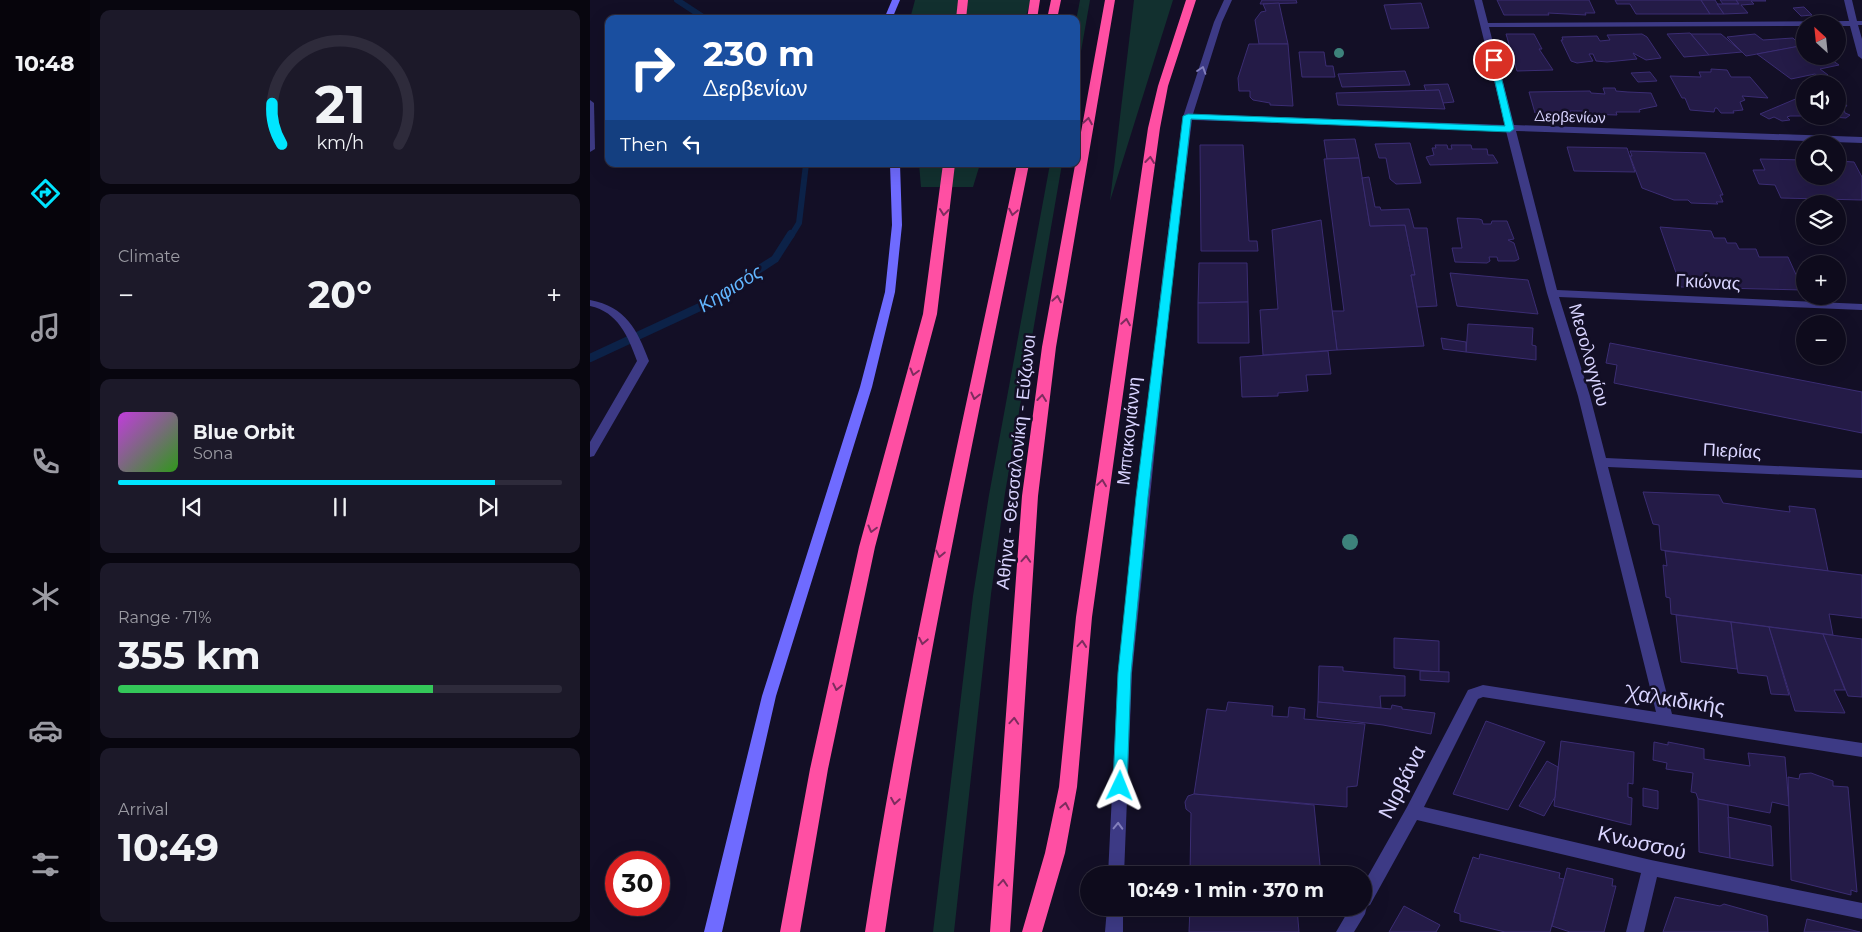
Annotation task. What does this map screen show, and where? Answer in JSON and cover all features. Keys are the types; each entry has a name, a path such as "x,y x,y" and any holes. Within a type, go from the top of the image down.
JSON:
{"highway":[{"path":"962,15 963,0"},
{"path":"1033,15 1035,0"},
{"path":"1053,15 1056,0"},
{"name":"Αθήνα - Θεσσαλονίκη - Εύζωνοι","path":"1000,932 1030,496 1049,347 1110,0"},
{"path":"1032,932 1056,854 1068,787 1084,617 1154,128 1163,86 1191,0"},
{"path":"790,932 819,770 867,547 930,314 949,167"},
{"path":"875,932 907,729 932,593 986,348 1022,167"}],"main road":[{"path":"890,15 896,0"},
{"path":"713,932 769,696 866,387 890,292 897,225 895,167"}],"street":[{"name":"Μπακογιάννη","path":"1116,866 1125,673 1142,497 1188,116 1218,22 1228,0"},
{"name":"Μεσολογγίου","path":"1478,0 1552,293 1584,396 1666,721"},
{"path":"1848,0 1862,56"},
{"path":"1485,25 1862,23"},
{"path":"590,103 590,150"},
{"name":"Δερβενίων","path":"1188,116 1510,129 1862,140"},
{"name":"Γκιώνας","path":"1552,293 1862,307"},
{"path":"590,304 597,304 622,317 634,335 643,362 590,453"},
{"name":"Πιερίας","path":"1600,462 1862,474"},
{"name":"Χαλκιδικής","path":"1483,691 1862,750"},
{"name":"Νιρβάνα","path":"1372,885 1413,812 1470,699 1473,694 1483,691"},
{"name":"Κνωσσού","path":"1413,812 1651,868 1862,911"},
{"path":"1635,932 1651,868"},
{"path":"1114,932 1115,916"},
{"path":"1345,932 1354,916"}],"green space":[{"path":"915,0 1031,0 1026,15 911,15"},
{"path":"1080,0 1090,0 1080,57 1080,15 1077,15"},
{"path":"1134,0 1173,0 1110,201"},
{"path":"919,167 979,167 973,187 921,187"},
{"path":"1049,167 1061,167 1005,493 991,594 954,932 933,932 973,596 989,495"}],"building":[{"path":"1262,0 1296,0 1297,3 1260,4"},
{"path":"1497,0 1589,0 1595,13 1585,13 1586,15 1548,13 1549,15 1504,15"},
{"path":"1615,0 1701,0 1710,14 1636,14 1630,4 1617,4"},
{"path":"1701,0 1715,0 1724,14 1710,14"},
{"path":"1720,0 1736,0 1739,4 1723,4"},
{"path":"1736,0 1766,1 1751,1 1754,4 1741,5 1748,13 1724,14 1717,4 1739,4"},
{"path":"1279,3 1288,44 1259,44 1255,20 1261,12 1266,11 1263,4"},
{"path":"1421,3 1429,28 1391,29 1384,5"},
{"path":"1804,7 1812,15 1800,15 1793,8"},
{"path":"1690,33 1709,55 1684,57 1667,34"},
{"path":"1506,34 1534,34 1542,49 1539,49 1553,70 1517,71"},
{"path":"1642,34 1647,37 1661,58 1646,60 1633,53 1637,59 1607,62 1596,61 1593,54 1589,54 1593,61 1577,63 1571,61 1561,40 1563,40 1562,37 1597,36 1600,41 1610,40 1607,35"},
{"path":"1691,34 1721,34 1742,52 1709,55"},
{"path":"1755,34 1763,40 1793,38 1796,41 1796,47 1746,56 1727,37"},
{"path":"1249,44 1288,44 1293,106 1270,105 1270,103 1253,100 1250,97 1250,91 1239,91 1238,78"},
{"path":"1796,47 1796,65 1839,65 1820,69 1828,75 1796,75 1796,78 1791,79 1757,54"},
{"path":"1299,52 1324,52 1326,66 1333,66 1335,77 1302,77"},
{"path":"1711,69 1727,70 1731,77 1750,77 1768,98 1742,96 1745,100 1740,102 1743,110 1733,111 1734,113 1721,113 1717,108 1715,108 1714,112 1690,110 1685,98 1682,98 1670,76 1701,77 1699,72 1711,72"},
{"path":"1405,71 1410,85 1342,87 1338,74"},
{"path":"1650,72 1657,81 1638,82 1631,73"},
{"path":"1448,84 1454,102 1443,103 1439,90 1426,91 1424,85"},
{"path":"1603,88 1615,88 1616,91 1651,93 1657,106 1639,110 1640,112 1616,112 1617,115 1584,114 1583,111 1570,111 1571,114 1535,113 1529,92 1590,91 1591,93 1605,94"},
{"path":"1439,90 1445,109 1338,105 1336,93"},
{"path":"1796,99 1796,116 1787,117 1790,120 1782,121 1774,117 1769,119 1760,114"},
{"path":"1355,139 1359,158 1327,159 1324,140"},
{"path":"1410,143 1421,183 1396,184 1390,179 1386,158 1379,158 1375,144"},
{"path":"1200,145 1243,145 1249,241 1257,241 1258,251 1201,251"},
{"path":"1435,145 1447,145 1448,149 1452,149 1451,145 1471,145 1472,149 1487,149 1488,155 1493,155 1498,163 1430,165 1426,157 1434,155 1432,148 1436,148"},
{"path":"1567,147 1627,148 1635,172 1574,171"},
{"path":"1630,151 1705,153 1723,195 1720,195 1723,202 1716,202 1718,204 1691,203 1688,200 1674,200 1642,188 1630,156 1632,156"},
{"path":"1359,158 1370,226 1405,225 1415,275 1411,275 1424,346 1337,350 1332,311 1344,311 1324,159"},
{"path":"1760,159 1796,160 1796,185 1846,185 1846,162 1854,162 1862,177 1862,200 1846,200 1846,195 1796,195 1796,198 1781,198 1775,185 1759,184 1753,170 1765,170"},
{"path":"1369,177 1375,207 1380,207 1381,210 1409,209 1414,228 1427,228 1437,306 1417,307 1411,275 1415,275 1405,225 1370,226 1362,178"},
{"path":"1457,218 1479,219 1482,220 1483,224 1491,224 1492,221 1507,221 1514,239 1508,240 1514,243 1519,259 1515,261 1498,261 1497,257 1489,257 1490,261 1487,263 1455,262 1452,248 1462,248"},
{"path":"1321,220 1337,350 1263,355 1260,310 1278,309 1272,230"},
{"path":"1660,227 1711,231 1714,238 1725,238 1727,243 1736,243 1739,249 1756,249 1759,257 1788,257 1796,275 1796,290 1681,287"},
{"path":"1199,263 1247,263 1248,302 1198,303"},
{"path":"1450,273 1528,280 1538,314 1457,306"},
{"path":"1248,302 1249,343 1198,343 1198,303"},
{"path":"1468,324 1533,328 1532,345 1536,346 1536,360 1466,352"},
{"path":"1441,338 1466,342 1466,352 1443,349"},
{"path":"1610,343 1862,392 1862,433 1614,383 1617,365 1606,363"},
{"path":"1328,351 1331,374 1306,375 1308,391 1278,393 1278,396 1242,397 1240,357"},
{"path":"1643,492 1719,495 1723,503 1790,512 1789,506 1815,509 1828,571 1661,550 1659,525 1653,524"},
{"path":"1665,551 1862,575 1862,618 1829,614 1833,635 1671,614 1670,598 1666,597 1663,565 1667,566"},
{"path":"1676,615 1731,622 1737,669 1681,662"},
{"path":"1731,622 1769,627 1789,695 1771,694 1767,676 1738,673"},
{"path":"1769,627 1823,634 1845,690 1834,690 1845,713 1795,711"},
{"path":"1823,634 1862,639 1862,697 1848,696"},
{"path":"1394,638 1439,641 1439,672 1394,668"},
{"path":"1319,666 1343,667 1343,671 1405,676 1405,696 1380,696 1381,708 1318,702"},
{"path":"1420,671 1449,672 1449,682 1420,680"},
{"path":"1228,702 1273,706 1272,716 1288,717 1289,707 1305,709 1304,719 1365,724 1357,786 1347,787 1347,807 1194,794 1207,709 1226,711"},
{"path":"1318,702 1391,709 1392,705 1402,707 1402,709 1435,713 1431,734 1383,725 1317,717"},
{"path":"1486,721 1545,742 1508,810 1453,794"},
{"path":"1561,741 1634,752 1633,784 1628,783 1628,797 1632,798 1631,825 1554,806"},
{"path":"1654,742 1668,745 1668,742 1704,749 1704,759 1750,766 1748,753 1785,757 1789,806 1772,802 1770,813 1698,799 1696,793 1691,792 1693,773 1666,769 1667,763 1653,760"},
{"path":"1547,761 1558,767 1555,797 1544,816 1519,806"},
{"path":"1811,773 1833,781 1833,786 1848,787 1857,892 1851,890 1851,895 1791,880 1788,777 1799,779 1800,774"},
{"path":"1643,788 1658,791 1658,809 1643,806"},
{"path":"1194,794 1314,805 1320,866 1190,866 1191,813 1186,809 1185,802 1188,796"},
{"path":"1698,799 1728,805 1730,858 1699,852"},
{"path":"1728,817 1771,826 1773,866 1730,858"},
{"path":"1480,854 1560,873 1559,878 1564,879 1550,932 1505,932 1460,921 1460,914 1454,912 1473,857 1479,859"},
{"path":"1567,868 1613,879 1612,886 1616,886 1604,932 1570,932 1552,926"},
{"path":"1675,897 1720,906 1724,904 1767,916 1768,932 1663,932"},
{"path":"1404,906 1440,925 1436,932 1389,932"},
{"path":"1190,916 1298,916 1299,932 1189,932"},
{"path":"1807,919 1860,932 1804,932"}],"waterway":[{"name":"Κηφισός","path":"677,0 700,15"},
{"name":"Κηφισός","path":"791,236 799,223 806,167"},
{"name":"Κηφισός","path":"590,358 702,306 775,259 791,234"}],"route":[{"path":"1120,786 1125,673 1142,497 1188,116 1510,129 1494,60"}]}
